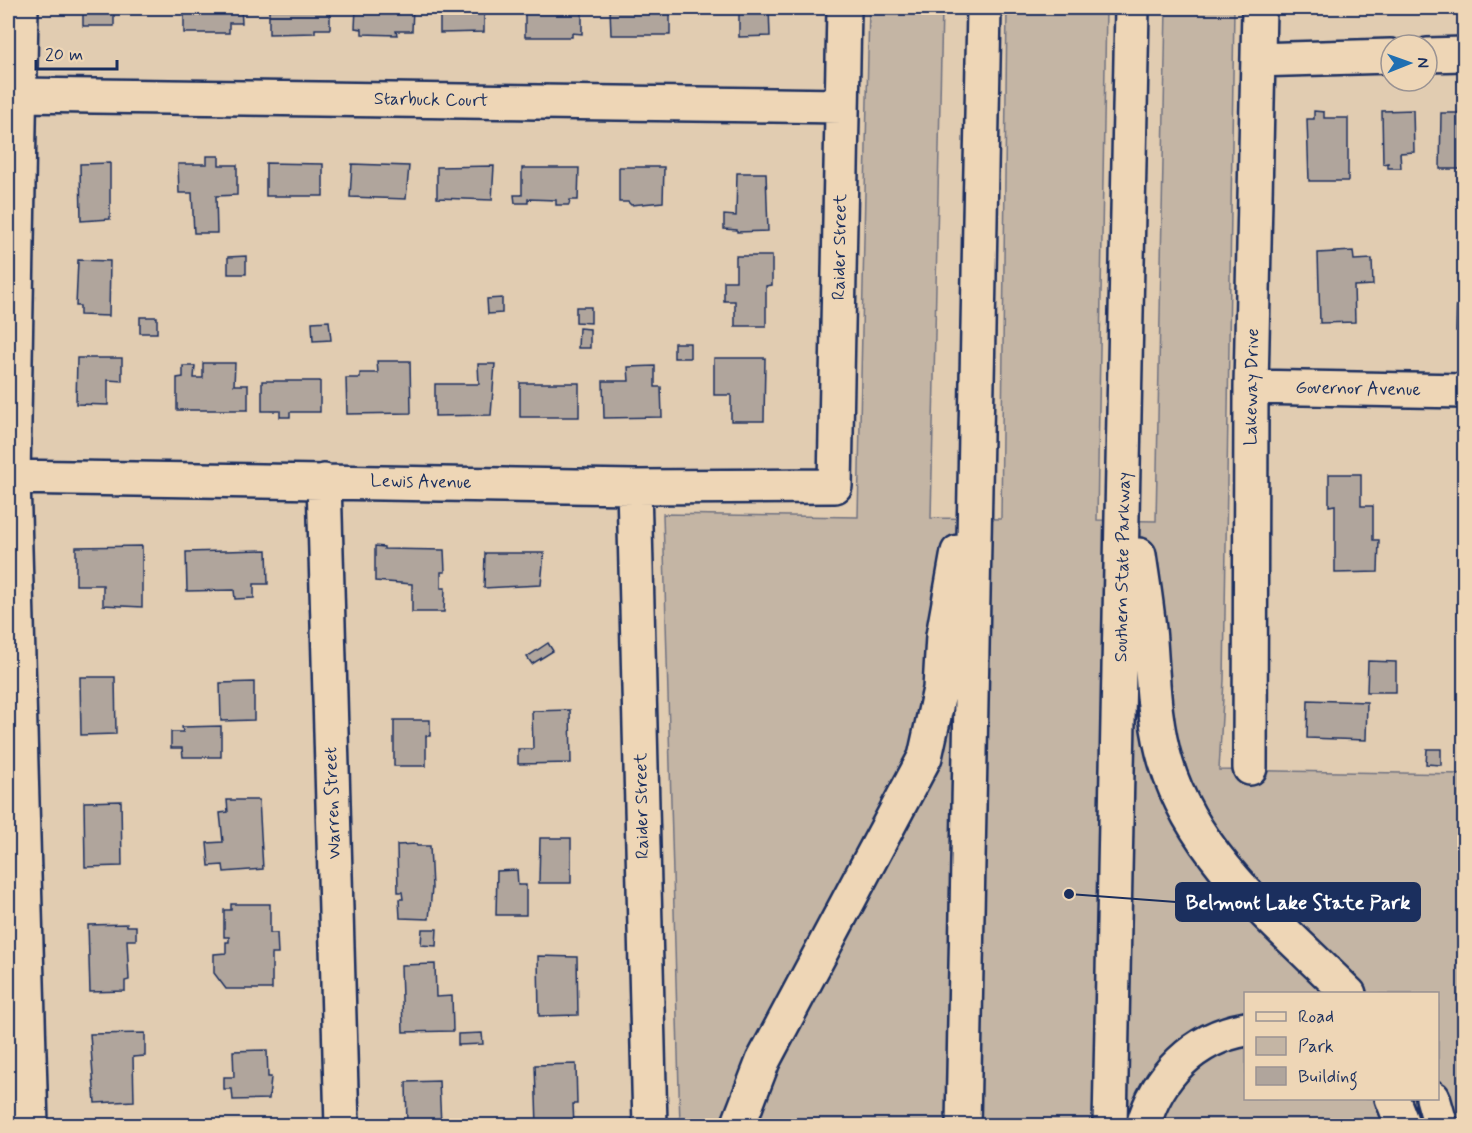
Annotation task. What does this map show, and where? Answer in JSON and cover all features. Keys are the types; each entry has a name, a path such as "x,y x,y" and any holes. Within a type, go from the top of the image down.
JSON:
{"main road":[{"path":"21,8 10,478 31,1125"},
{"name":"Raider Street","path":"835,486 844,8"},
{"path":"963,1125 984,8"},
{"name":"Southern State Parkway","path":"1110,1125 1132,8"},
{"name":"Lakeway Drive","path":"1250,768 1251,387 1259,8"},
{"path":"1439,55 1464,54"},
{"path":"1258,60 1379,56"},
{"name":"Starbuck Court","path":"20,95 842,106"},
{"name":"Governor Avenue","path":"1251,387 1464,391"},
{"path":"738,1125 763,1061 925,757 940,690 943,636 976,446"},
{"path":"1125,447 1150,639 1156,717 1174,787 1206,844 1223,866 1348,992"},
{"name":"Lewis Avenue","path":"10,478 634,487 835,486"},
{"name":"Warren Street","path":"324,481 342,1125"},
{"name":"Raider Street","path":"634,487 650,1125"},
{"path":"1143,1125 1157,1089 1184,1057 1216,1038 1244,1029"},
{"path":"1393,1100 1403,1125"},
{"path":"1434,1100 1441,1125"}],"green space":[{"path":"869,8 942,8 931,518 1001,519 1007,8 1106,8 1097,520 1156,521 1166,8 1234,8 1224,680 1219,770 1464,774 1464,1125 680,1125 663,514 858,517"}],"building":[{"path":"83,8 114,8 114,26 83,26"},
{"path":"184,8 241,8 242,23 229,23 229,33 184,33"},
{"path":"269,8 330,8 330,29 315,29 315,33 269,34"},
{"path":"356,8 413,8 412,31 396,31 397,35 362,34 362,29 355,28"},
{"path":"440,8 484,8 484,32 440,33"},
{"path":"525,8 582,8 582,34 572,33 572,37 525,37"},
{"path":"610,8 670,9 670,35 611,35"},
{"path":"739,8 769,8 770,36 739,37"},
{"path":"1413,110 1414,152 1400,153 1401,168 1388,168 1388,163 1383,164 1382,111"},
{"path":"1314,111 1324,112 1324,118 1348,118 1348,181 1309,181 1307,119 1314,119"},
{"path":"1441,113 1464,113 1462,169 1440,169"},
{"path":"207,156 219,156 219,165 237,165 237,195 216,196 217,233 194,233 192,193 179,193 178,164 207,164"},
{"path":"110,163 110,219 81,221 80,164"},
{"path":"266,163 323,164 323,196 266,196"},
{"path":"352,164 409,166 406,199 350,197"},
{"path":"494,166 492,200 437,198 437,167"},
{"path":"619,167 664,167 663,202 631,205 628,202 619,202"},
{"path":"522,168 579,168 578,200 570,200 569,205 556,205 556,200 528,199 528,203 515,203 514,195 522,195"},
{"path":"737,173 766,173 768,231 737,232 737,230 724,229 724,215 736,216"},
{"path":"1353,251 1354,260 1372,259 1373,285 1354,286 1355,322 1320,323 1318,253"},
{"path":"246,256 246,274 228,274 228,257"},
{"path":"736,256 772,256 772,285 766,286 766,326 735,326 735,301 724,301 724,281 736,281"},
{"path":"78,260 110,261 109,316 80,315 80,306 76,306"},
{"path":"1457,294 1464,294 1464,331 1456,331"},
{"path":"502,298 502,313 488,314 487,299"},
{"path":"576,307 591,307 591,323 576,322"},
{"path":"140,317 157,317 157,333 140,333"},
{"path":"329,321 331,340 313,341 312,322"},
{"path":"579,328 590,329 590,348 578,348"},
{"path":"674,343 690,343 690,358 674,358"},
{"path":"77,358 122,358 122,381 108,380 108,405 76,404"},
{"path":"714,358 765,358 764,421 731,421 731,395 714,395"},
{"path":"377,361 410,361 411,413 347,414 346,378 360,378 360,373 378,373"},
{"path":"203,363 235,363 234,385 248,385 248,410 177,410 177,378 183,377 183,366 195,366 194,378 203,378"},
{"path":"478,364 495,364 491,415 435,416 435,384 479,384"},
{"path":"655,366 655,387 661,387 662,417 604,418 603,381 629,381 628,367"},
{"path":"262,381 320,381 320,412 290,412 290,417 280,417 280,411 262,411"},
{"path":"520,383 579,383 579,417 520,417"},
{"path":"1461,458 1464,458 1464,494 1461,494"},
{"path":"1329,474 1361,474 1361,506 1373,506 1373,540 1379,540 1378,572 1335,573 1335,505 1329,506"},
{"path":"142,546 142,607 103,605 103,585 76,585 76,547"},
{"path":"375,546 384,547 384,549 444,550 445,572 441,572 441,588 445,588 444,612 412,612 412,584 375,581"},
{"path":"267,550 268,584 254,584 254,598 235,599 234,590 187,591 186,552"},
{"path":"485,553 544,553 541,585 484,588"},
{"path":"548,643 553,651 532,664 527,657"},
{"path":"1368,661 1396,662 1396,692 1367,692"},
{"path":"80,677 115,677 116,734 81,735"},
{"path":"254,682 254,720 221,721 220,683"},
{"path":"1308,700 1367,702 1366,740 1307,738"},
{"path":"570,710 571,763 518,764 518,749 533,749 532,711"},
{"path":"394,720 430,720 430,736 426,736 426,766 394,766"},
{"path":"221,726 221,757 183,757 182,748 171,748 171,732 183,732 182,727"},
{"path":"1427,749 1441,749 1441,765 1426,764"},
{"path":"227,800 259,800 263,869 224,872 223,865 209,866 207,843 223,842 220,813 228,812"},
{"path":"121,801 122,866 85,867 84,802"},
{"path":"540,838 571,838 571,883 539,883"},
{"path":"416,844 417,846 430,846 432,888 429,919 400,918 399,899 403,899 402,892 398,892 397,845"},
{"path":"517,870 518,885 526,885 526,915 496,915 497,871"},
{"path":"231,904 270,904 270,933 277,933 278,954 272,954 272,989 226,989 214,973 214,954 226,953 226,942 229,942 229,937 224,937 224,910 231,910"},
{"path":"127,924 127,926 136,926 136,940 127,940 129,980 125,981 125,991 90,992 88,925"},
{"path":"422,929 437,929 436,946 421,945"},
{"path":"538,956 577,957 578,1015 539,1016"},
{"path":"435,964 436,997 452,996 453,1031 403,1032 401,965"},
{"path":"145,1033 145,1056 133,1057 134,1101 95,1103 90,1034"},
{"path":"482,1033 483,1044 458,1045 458,1034"},
{"path":"267,1050 268,1077 271,1077 269,1099 233,1100 232,1089 224,1089 224,1077 234,1077 233,1051"},
{"path":"576,1064 577,1104 573,1104 574,1126 537,1126 535,1065"},
{"path":"439,1081 441,1125 452,1126 407,1126 406,1082"}],"place":[{"name":"Belmont Lake State Park","path":"1069,894"}]}
